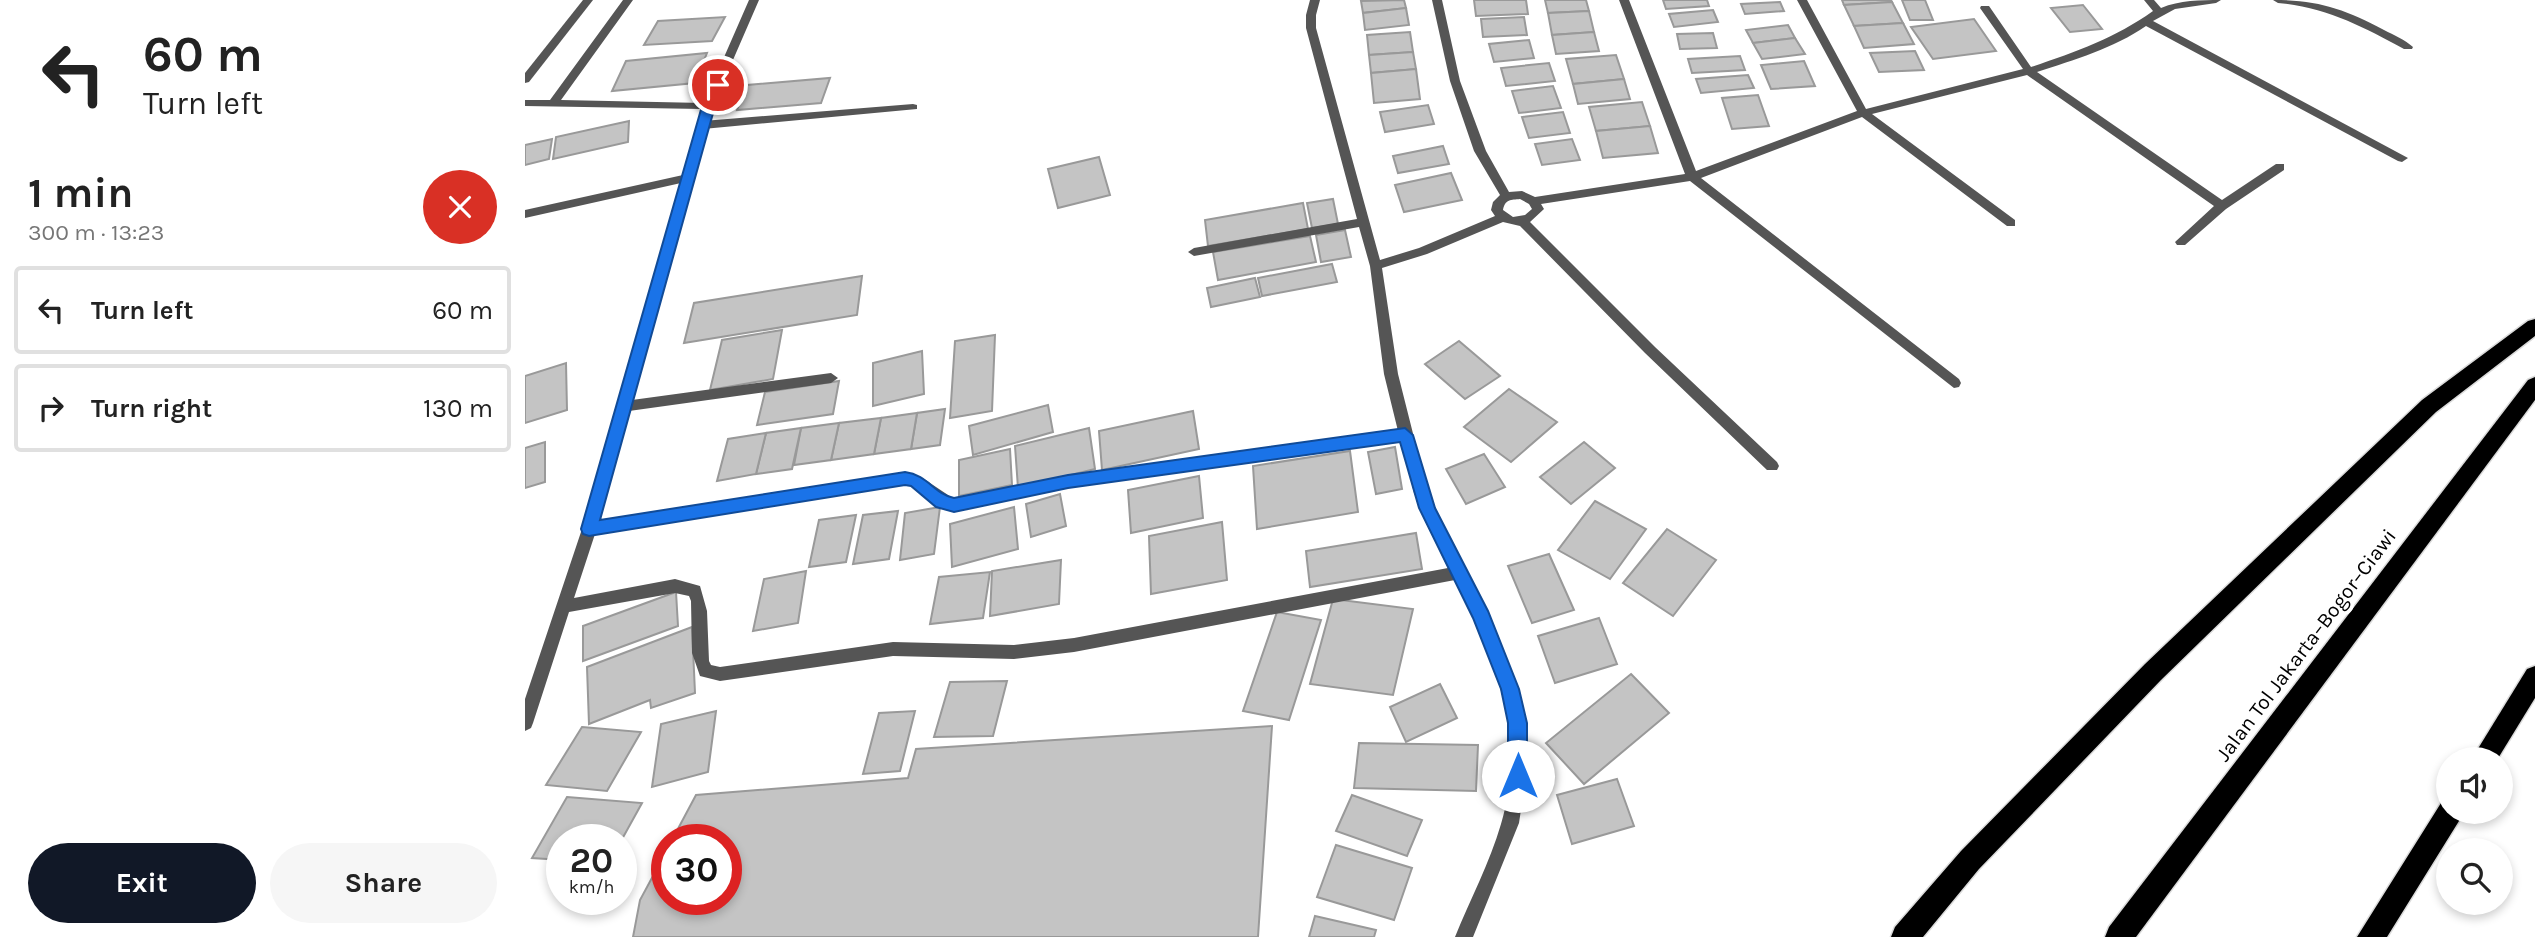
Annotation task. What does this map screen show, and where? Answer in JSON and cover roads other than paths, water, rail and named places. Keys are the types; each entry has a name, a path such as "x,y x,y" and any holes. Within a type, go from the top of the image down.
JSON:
{"highway":[{"path":"1905,937 1971,860 2153,672 2429,406 2535,326"},
{"name":"Jalan Tol Jakarta–Bogor–Ciawi","path":"2119,937 2535,385"},
{"path":"2491,747 2535,677"},
{"path":"2371,937 2442,824"}],"street":[{"path":"525,80 588,0"},
{"path":"553,103 628,0"},
{"path":"525,723 566,606 589,529 708,106 754,0"},
{"path":"1315,0 1311,28 1376,266 1391,374 1421,493 1433,523 1481,616 1510,689 1518,723 1518,776 1510,823 1464,937"},
{"path":"1437,0 1455,82 1480,151 1506,196"},
{"path":"1625,0 1692,177 1954,383"},
{"path":"1802,0 1863,113 2011,223"},
{"path":"2149,0 2159,12"},
{"path":"1534,201 1538,209 1533,218 1523,222 1511,222 1502,218 1497,210 1499,202 1506,196 1522,195 1534,201 1692,177 1863,113 2028,71 2113,41 2173,6 2216,0"},
{"path":"2278,0 2332,7 2408,47"},
{"path":"1985,8 2028,71 2222,206"},
{"path":"2147,22 2402,158"},
{"path":"525,103 708,106"},
{"path":"703,125 913,107"},
{"path":"2181,242 2222,206 2280,167"},
{"path":"525,214 689,177"},
{"path":"1376,266 1423,251 1502,218"},
{"path":"1194,252 1365,222"},
{"path":"1523,222 1650,350 1772,466"},
{"path":"625,406 831,378"},
{"path":"589,529 905,478 915,480 941,502 954,505 1068,482 1405,435"},
{"path":"566,606 675,586 695,592 701,603 700,663 706,671 720,674 893,649 1014,652 1074,645 1460,572"}]}
